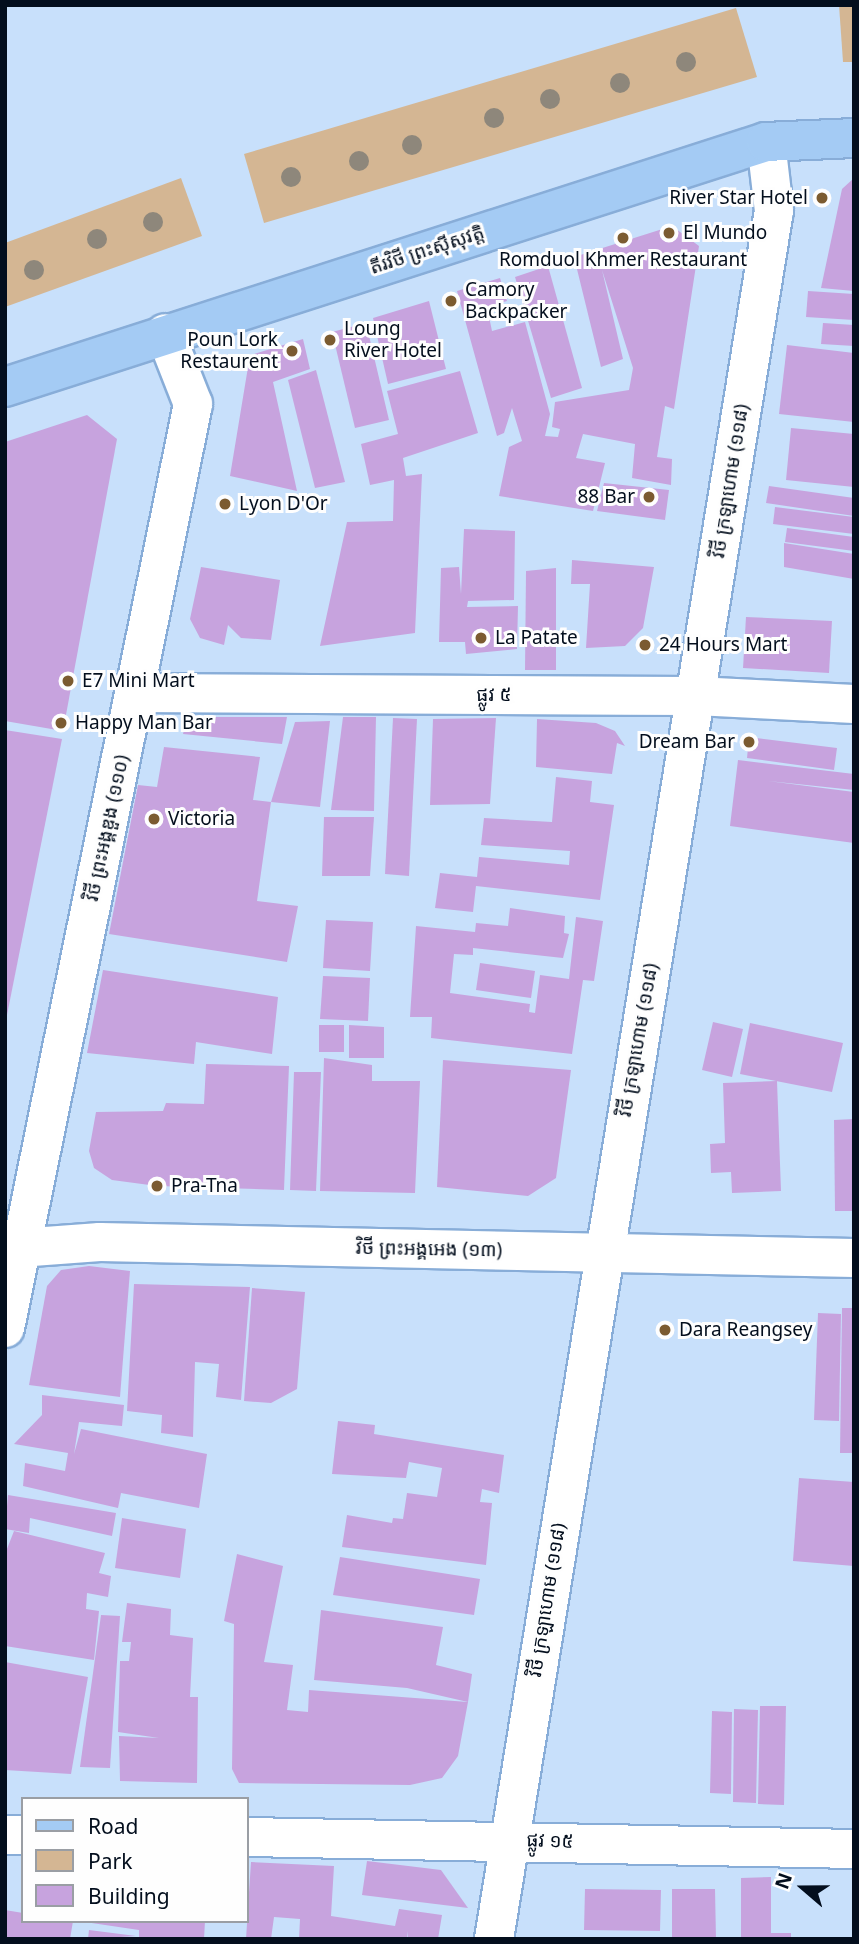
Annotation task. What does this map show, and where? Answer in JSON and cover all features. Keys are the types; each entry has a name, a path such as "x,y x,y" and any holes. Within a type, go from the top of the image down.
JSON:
{"main road":[{"name":"តីរវិថី ព្រះស៊ីសុវត្តិ","path":"5,387 165,332 766,142 854,138"}],"street":[{"name":"វិថី ក្រឡាហោម (១១៨)","path":"494,1939 602,1252 696,696 774,211 766,142"},
{"name":"វិថី ព្រះអង្គឌួង (១១០)","path":"5,1328 13,1248 134,693 193,404 165,332"},
{"name":"ផ្លូវ ៥","path":"134,693 696,696 854,704"},
{"name":"វិថី ព្រះអង្គអេង (១៣)","path":"13,1248 100,1242 854,1258"},
{"name":"ផ្លូវ ១៥","path":"248,1837 509,1840 854,1849"}],"green space":[{"path":"839,5 854,5 854,62 843,62"},
{"path":"736,8 757,77 264,223 244,154"},
{"path":"181,178 202,236 5,307 5,243"}],"building":[{"path":"854,178 854,291 821,288 842,189"},
{"path":"672,226 699,246 674,409 665,406 657,457 672,459 671,485 632,478 635,444 583,434 576,458 605,463 593,511 499,496 509,447 522,441 512,408 504,433 497,436 457,291 500,278 507,301 487,307 492,331 525,322 550,414 545,436 558,437 560,429 552,427 555,402 629,390 633,368 602,270 623,359 601,367 574,257"},
{"path":"548,266 582,388 551,398 515,277"},
{"path":"808,291 854,294 854,320 806,317"},
{"path":"429,301 446,369 388,384 373,318"},
{"path":"366,323 389,420 355,428 332,332"},
{"path":"823,323 854,325 854,346 821,344"},
{"path":"303,339 310,369 273,382 297,491 230,476 249,361 254,354"},
{"path":"787,345 854,353 854,422 779,414"},
{"path":"316,370 345,482 315,488 288,380"},
{"path":"460,371 478,433 403,458 406,476 422,474 415,633 320,646 347,522 393,521 394,480 370,485 361,444 398,434 387,391"},
{"path":"87,415 117,439 63,731 5,721 5,442"},
{"path":"791,428 854,434 854,487 786,480"},
{"path":"604,483 669,490 665,520 597,511"},
{"path":"769,486 854,498 854,516 766,503"},
{"path":"775,507 854,517 854,534 773,524"},
{"path":"787,528 854,537 854,551 785,542"},
{"path":"464,529 515,531 514,600 468,601 467,607 518,606 517,649 466,654 465,642 439,642 441,568 459,567 461,594"},
{"path":"784,543 854,554 854,579 784,567"},
{"path":"572,560 654,567 643,628 625,646 586,648 590,584 571,584"},
{"path":"201,567 280,580 271,640 241,638 228,625 224,645 200,638 190,619"},
{"path":"556,568 556,670 525,670 526,571"},
{"path":"746,617 832,621 829,673 743,668"},
{"path":"187,717 287,717 282,744 183,734"},
{"path":"343,717 376,717 374,811 331,810"},
{"path":"393,718 417,719 409,876 385,874"},
{"path":"496,718 490,804 430,805 433,719"},
{"path":"537,719 596,723 615,731 625,746 617,743 612,774 536,767"},
{"path":"330,721 320,807 271,802 295,722"},
{"path":"5,730 62,739 6,1020 5,1020"},
{"path":"749,737 837,748 834,770 747,758"},
{"path":"164,747 260,757 253,800 271,802 257,901 298,906 287,962 109,934 138,785 157,787"},
{"path":"738,760 854,774 854,790 768,781 854,792 854,843 730,826"},
{"path":"556,777 592,781 590,802 614,805 600,900 476,886 473,912 435,908 440,873 477,877 479,857 569,865 570,851 481,845 484,818 552,822"},
{"path":"324,817 374,817 370,876 322,876"},
{"path":"510,908 565,916 564,933 569,934 563,958 473,948 473,955 454,954 450,993 530,1004 529,1012 535,1013 540,975 569,979 576,917 603,921 594,981 583,980 572,1054 431,1038 432,1017 410,1017 416,926 475,932 476,923 508,926"},
{"path":"326,920 373,922 370,971 323,968"},
{"path":"480,963 535,971 531,998 476,990"},
{"path":"103,970 278,997 272,1054 196,1042 194,1064 87,1053"},
{"path":"323,976 370,978 368,1021 320,1019"},
{"path":"713,1022 743,1029 732,1077 702,1070"},
{"path":"750,1023 843,1043 832,1092 740,1074"},
{"path":"319,1025 344,1025 344,1052 319,1052"},
{"path":"349,1025 384,1027 384,1058 349,1058"},
{"path":"324,1058 372,1065 372,1081 420,1081 415,1193 320,1191"},
{"path":"443,1060 571,1070 556,1178 528,1196 437,1187"},
{"path":"206,1064 289,1066 284,1190 157,1186 112,1180 94,1168 89,1151 96,1112 163,1111 166,1103 204,1104"},
{"path":"294,1072 321,1072 316,1191 290,1190"},
{"path":"777,1081 781,1191 732,1193 731,1172 711,1173 710,1144 725,1143 723,1083"},
{"path":"854,1119 854,1211 835,1211 834,1120"},
{"path":"89,1266 130,1271 120,1397 29,1385 47,1286 61,1270"},
{"path":"134,1284 250,1287 241,1400 216,1397 219,1364 195,1362 193,1437 161,1433 162,1415 127,1411"},
{"path":"252,1288 305,1292 297,1389 271,1403 244,1401"},
{"path":"842,1308 854,1308 854,1453 840,1453"},
{"path":"818,1313 841,1314 839,1421 814,1420"},
{"path":"42,1395 124,1405 122,1426 79,1422 74,1454 81,1429 207,1454 199,1508 121,1493 118,1508 23,1486 25,1463 65,1471 68,1453 14,1444 42,1415"},
{"path":"338,1421 375,1425 374,1434 504,1455 499,1493 482,1489 480,1502 492,1503 486,1565 342,1547 347,1515 392,1523 393,1518 403,1519 407,1493 437,1497 442,1468 409,1462 406,1478 332,1474"},
{"path":"799,1478 854,1482 854,1566 793,1561"},
{"path":"8,1495 116,1513 112,1536 30,1518 29,1533 5,1529"},
{"path":"122,1518 186,1529 180,1578 115,1568"},
{"path":"14,1531 105,1553 99,1573 111,1576 108,1597 87,1593 86,1609 99,1611 94,1660 5,1646 5,1554"},
{"path":"237,1554 283,1566 264,1662 293,1665 287,1710 308,1712 309,1690 468,1702 458,1756 442,1778 410,1785 239,1783 232,1769 234,1624 224,1621"},
{"path":"340,1557 480,1579 474,1615 333,1595"},
{"path":"127,1603 171,1609 170,1635 193,1638 190,1697 198,1697 197,1783 120,1781 119,1736 159,1738 118,1732 120,1661 129,1661 131,1642 122,1642"},
{"path":"321,1610 443,1627 436,1665 472,1674 468,1702 407,1688 314,1680"},
{"path":"101,1615 120,1616 110,1768 80,1767"},
{"path":"5,1662 88,1677 71,1774 5,1770"},
{"path":"760,1706 786,1706 784,1805 758,1804"},
{"path":"734,1709 758,1710 756,1803 733,1802"},
{"path":"712,1711 732,1712 731,1794 710,1793"},
{"path":"367,1861 441,1870 468,1908 362,1895"},
{"path":"251,1862 334,1866 331,1916 395,1926 399,1909 442,1915 438,1939 408,1939 408,1931 407,1939 299,1939 300,1919 274,1917 271,1939 246,1939"},
{"path":"771,1877 771,1933 791,1933 791,1939 741,1939 741,1878"},
{"path":"585,1889 661,1890 660,1931 584,1930"},
{"path":"672,1889 715,1889 716,1939 672,1939"},
{"path":"5,1910 21,1913 21,1923 73,1923 70,1939 5,1939"},
{"path":"92,1923 205,1923 204,1939 139,1939 139,1930"},
{"path":"89,1930 136,1936 88,1939"}],"place":[{"name":"River Star Hotel","path":"822,198"},
{"name":"El Mundo","path":"669,233"},
{"name":"Romduol Khmer Restaurant","path":"623,238"},
{"name":"Camory Backpacker","path":"451,301"},
{"name":"Loung River Hotel","path":"330,340"},
{"name":"Poun Lork Restaurent","path":"292,351"},
{"name":"88 Bar","path":"649,497"},
{"name":"Lyon D'Or","path":"225,504"},
{"name":"La Patate","path":"481,638"},
{"name":"24 Hours Mart","path":"645,645"},
{"name":"E7 Mini Mart","path":"68,681"},
{"name":"Happy Man Bar","path":"61,723"},
{"name":"Dream Bar","path":"749,742"},
{"name":"Victoria","path":"154,819"},
{"name":"Pra-Tna","path":"157,1186"},
{"name":"Dara Reangsey","path":"665,1330"}]}
